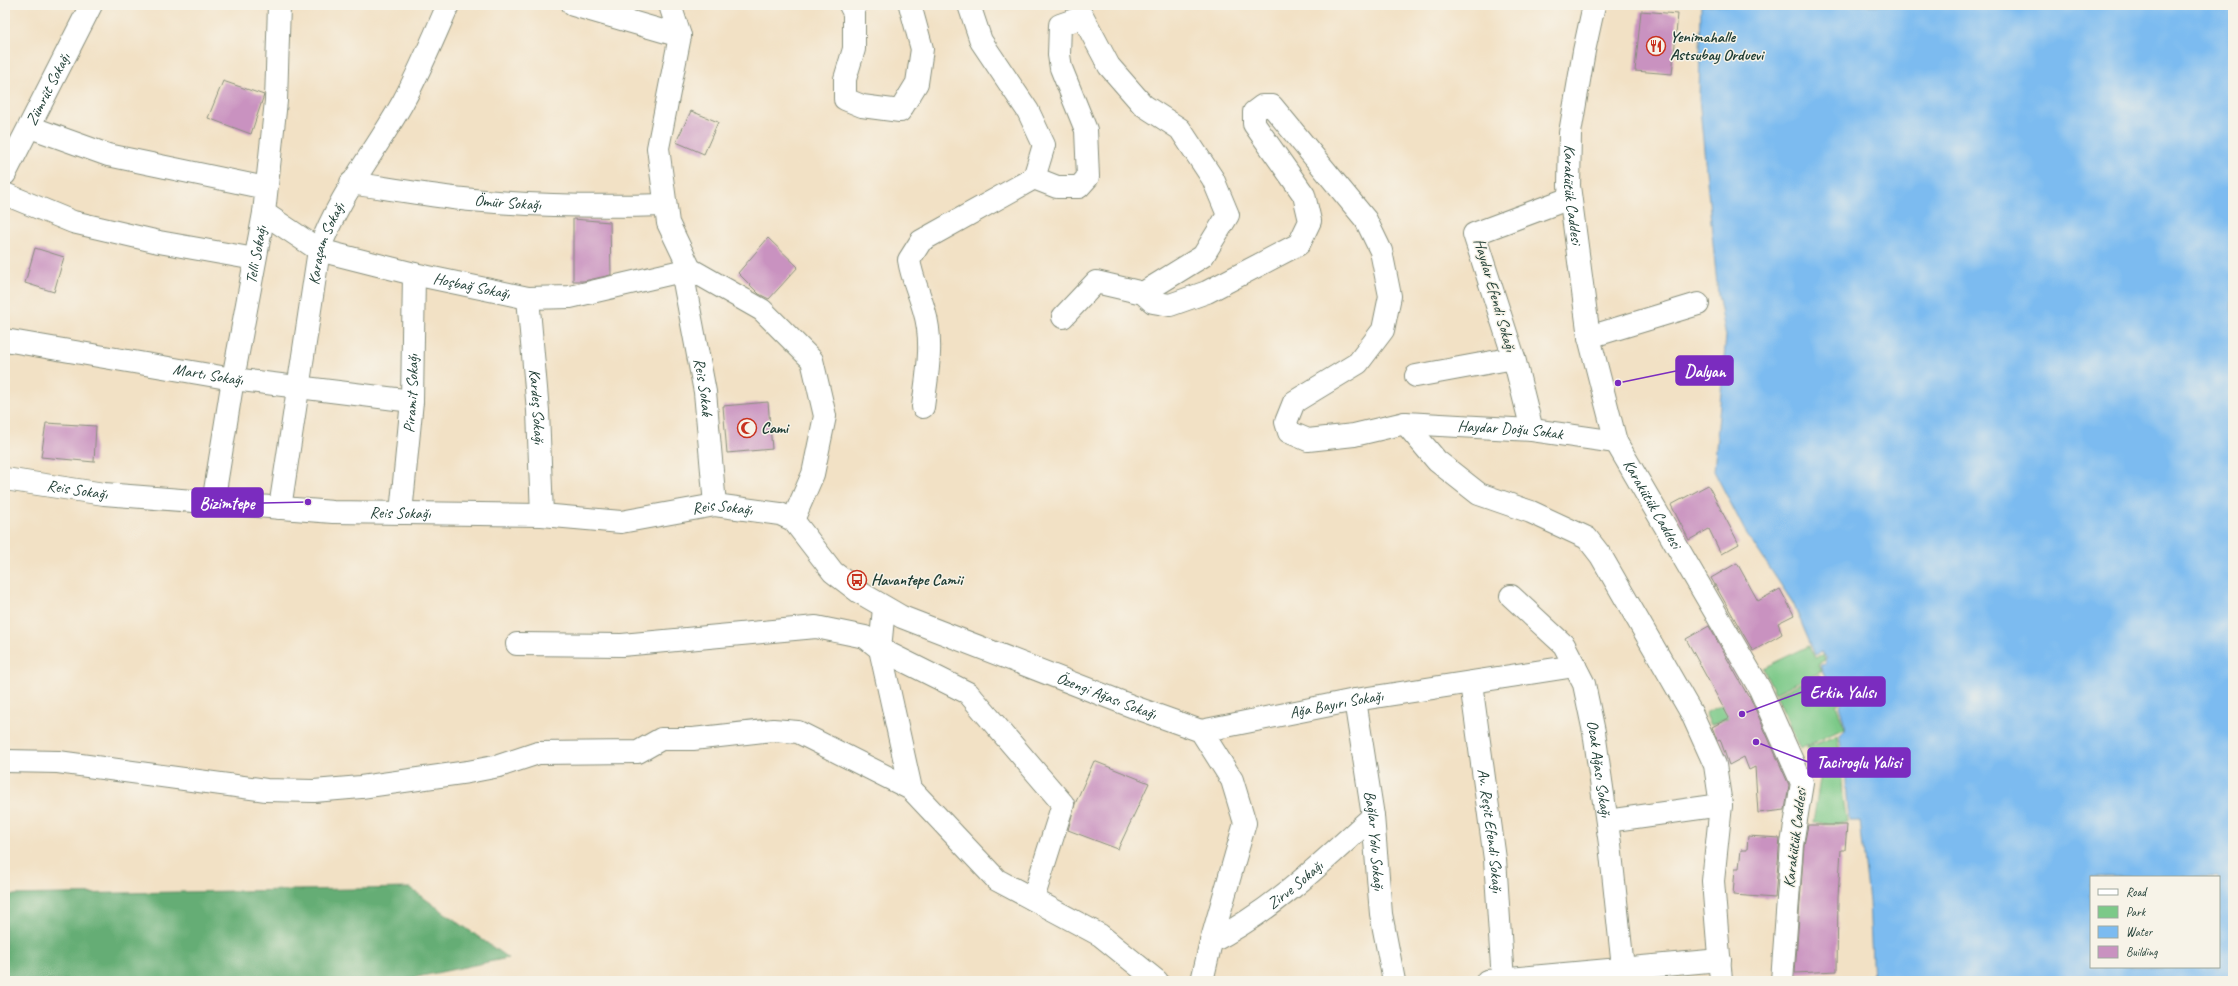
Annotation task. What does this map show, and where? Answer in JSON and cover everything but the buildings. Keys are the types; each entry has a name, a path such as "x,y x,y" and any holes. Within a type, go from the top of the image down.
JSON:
{"street":[{"name":"Zümrüt Sokağı","path":"5,174 30,127 90,5"},
{"name":"Telli Sokağı","path":"213,503 233,379 264,213 276,101 279,5"},
{"name":"Karaçam Sokağı","path":"280,508 319,250 330,221 351,183 403,102 448,5"},
{"path":"573,5 680,36"},
{"path":"670,5 680,36"},
{"path":"850,5 854,13 854,49 845,79 845,99 862,106 900,110 917,83 922,49 910,5"},
{"path":"923,407 930,350 925,311 912,280 909,260 921,241 1034,178 1044,145 1028,111 981,41 969,5"},
{"name":"Karakütük Caddesi","path":"1594,5 1584,50 1570,133 1569,186 1589,337 1616,442 1760,689 1802,783 1792,844 1782,981"},
{"path":"1034,178 1057,187 1078,188 1088,177 1086,130 1061,68 1059,55 1060,24 1083,17 1109,66 1144,104 1180,129 1213,179 1228,215 1203,256 1143,293 1096,282 1063,317"},
{"name":"Reis Sokak","path":"680,36 658,148 668,223 686,270 705,392 715,505"},
{"name":"Haydar Doğu Sokak","path":"1143,293 1153,302 1170,305 1207,292 1299,244 1310,221 1304,195 1254,124 1254,112 1262,106 1272,106 1366,220 1381,251 1390,296 1383,330 1358,362 1294,402 1286,422 1289,432 1308,440 1354,435 1405,424 1532,430 1616,442"},
{"path":"30,127 108,155 266,188"},
{"name":"Ömür Sokağı","path":"351,183 454,198 540,205 665,205"},
{"path":"5,194 73,222 159,242 255,259"},
{"name":"Haydar Efendi Sokağı","path":"1532,430 1514,358 1474,234 1570,198"},
{"name":"Hoşbağ Sokağı","path":"264,213 319,250 414,274 528,298 570,297 686,270"},
{"path":"686,270 762,310 812,360 825,416 813,474 793,520"},
{"name":"Piramit Sokağı","path":"401,513 412,401 414,274"},
{"name":"Kardeş Sokağı","path":"528,298 538,411 542,515"},
{"path":"1589,337 1698,304"},
{"name":"Martı Sokağı","path":"5,340 233,379 412,401"},
{"path":"1416,376 1514,358"},
{"path":"1405,424 1437,461 1479,494 1531,512 1587,538 1601,556 1692,714 1715,765 1721,805 1713,881 1720,970 1624,968 1498,980"},
{"name":"Reis Sokağı","path":"5,479 104,494 333,512 542,515 621,522 715,505 780,514 793,520"},
{"name":"Özengi Ağası Sokağı","path":"793,520 834,572 859,592 884,608 902,617 1046,673 1201,730"},
{"name":"Ocak Ağası Sokağı","path":"1511,596 1564,645 1584,684 1594,732 1607,821 1624,968"},
{"path":"884,608 880,649 911,789"},
{"path":"517,644 622,645 816,627 865,637 880,649 968,693 1063,804 1033,899"},
{"name":"Ağa Bayırı Sokağı","path":"1201,730 1355,700 1575,666"},
{"name":"Av. Reşit Efendi Sokağı","path":"1472,683 1495,859 1498,980"},
{"name":"Bağlar Yolu Sokağı","path":"1355,700 1373,816 1381,914 1394,981"},
{"path":"5,761 58,762 266,790 314,791 361,788 468,772 499,766 538,753 638,752 662,739 692,739 773,730 798,732 911,789 997,880 1100,936 1157,981"},
{"path":"1201,730 1232,780 1245,823 1210,942 1202,981"},
{"path":"1607,821 1721,805"},
{"name":"Zirve Sokağı","path":"1210,942 1231,932 1284,895 1373,816"}],"green space":[{"path":"1809,646 1815,658 1823,654 1825,660 1818,664 1821,671 1775,693 1763,668"},
{"path":"1819,674 1832,698 1837,697 1840,702 1836,705 1845,728 1800,749 1776,695"},
{"path":"1724,704 1730,717 1711,725 1705,713"},
{"path":"1837,736 1841,758 1813,768 1807,747"},
{"path":"1841,761 1843,797 1847,823 1813,823 1820,779 1814,771"},
{"path":"410,888 508,958 398,981 5,981 5,895"}],"water":[{"path":"1701,5 2233,5 2233,981 1873,981 1869,902 1860,821 1849,821 1845,769 1839,735 1846,728 1839,706 1842,702 1836,694 1832,695 1820,665 1826,664 1826,656 1821,652 1815,655 1793,603 1745,531 1714,471 1726,336 1718,295 1699,98"}],"place":[{"name":"Yenimahalle Astsubay Orduevi","path":"1656,46"},
{"name":"Dalyan","path":"1618,383"},
{"name":"Cami","path":"747,428"},
{"name":"Bizimtepe","path":"308,502"},
{"name":"Havantepe Camii","path":"857,580"},
{"name":"Erkin Yalısı","path":"1742,714"},
{"name":"Taciroglu Yalisi","path":"1756,742"}]}
